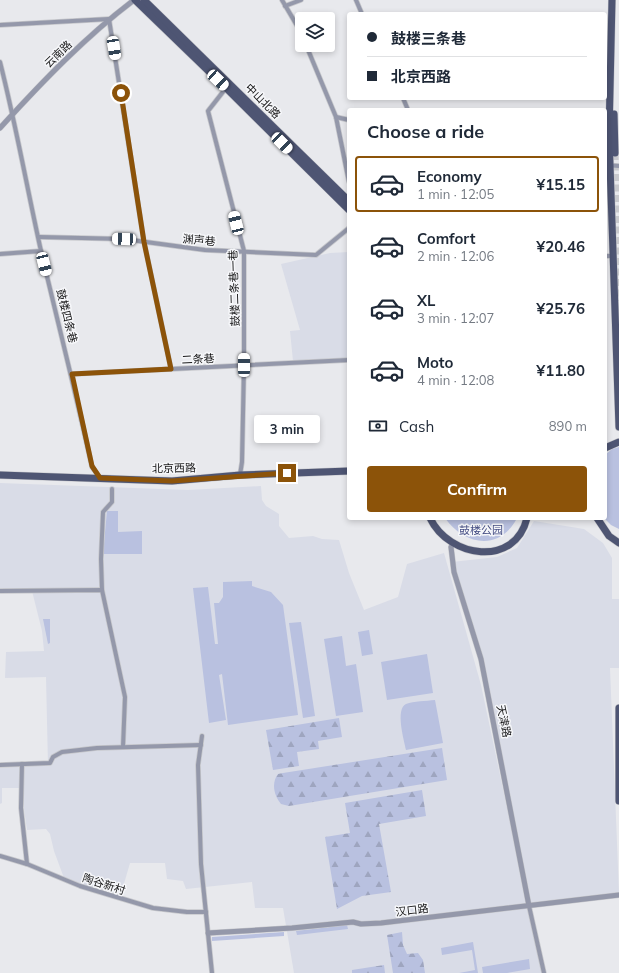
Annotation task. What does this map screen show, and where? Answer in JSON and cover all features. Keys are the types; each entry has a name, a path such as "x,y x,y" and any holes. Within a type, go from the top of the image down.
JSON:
{"main road":[{"name":"中山北路","path":"134,0 226,88 347,208"},
{"name":"中山北路","path":"144,0 347,199"},
{"path":"613,0 615,153"},
{"path":"613,0 608,166 614,256 619,427"},
{"path":"607,446 619,442"},
{"name":"北京西路","path":"0,475 172,481 240,475 347,471"},
{"path":"431,520 439,532 463,549 472,552 492,552 512,542 518,535 526,520"},
{"path":"598,520 601,526 619,546"},
{"path":"619,708 619,801"}],"street":[{"name":"云南路","path":"0,128 13,113 109,19 134,0"},
{"path":"282,0 295,22"},
{"path":"285,6 301,0"},
{"path":"356,0 361,12"},
{"path":"0,25 109,19 144,242 171,369"},
{"path":"309,52 336,117 347,172"},
{"name":"鼓楼四条巷","path":"0,62 13,113 41,250 72,374 92,466 100,478"},
{"name":"鼓楼二条巷一巷","path":"226,88 208,111 244,251 244,365 242,462 240,475"},
{"path":"336,117 347,120"},
{"path":"608,166 619,166"},
{"name":"渊声巷","path":"39,237 124,239 204,250 316,255 347,230"},
{"path":"0,254 41,250"},
{"path":"607,256 614,256"},
{"name":"二条巷","path":"72,374 347,360"},
{"path":"112,489 112,502 103,512 102,590 125,697 123,747"},
{"name":"天津路","path":"454,543 451,547 454,572 481,659 529,906"},
{"path":"0,591 102,590"},
{"path":"202,736 198,765 200,864 212,973"},
{"path":"0,765 50,763 53,757 62,752 97,748 201,745"},
{"path":"22,764 21,808 27,864"},
{"name":"陶谷新村","path":"0,856 27,864 80,886 153,908 187,912 206,912"},
{"name":"汉口路","path":"208,933 353,922 361,924 381,923 619,895"},
{"path":"529,906 544,973"}],"shaded area":[{"path":"347,252 347,358 293,361 290,331 300,330 281,264 330,253"},
{"path":"0,483 188,490 261,486 262,500 266,506 279,514 279,526 289,538 313,536 322,539 339,540 349,573 364,610 398,597 407,564 444,553 481,685 542,973 294,973 283,908 255,908 252,882 186,889 183,881 167,879 165,863 130,863 121,894 82,885 64,878 54,851 50,834 46,829 27,830 21,788 2,788 2,803 0,804 0,768 48,765 46,677 5,678 6,652 44,651 42,631 32,591 0,592"},
{"path":"534,521 584,529 603,543 612,558 612,599 619,599 619,668 610,668 619,893 530,904 478,645 452,562 497,557 517,548"}],"green space":[{"path":"619,447 619,529 611,525 606,520 607,453 612,449"},
{"path":"107,511 118,511 118,532 142,531 142,554 103,554"},
{"name":"鼓楼公园","path":"447,520 516,520 510,529 501,536 492,540 482,541 472,539 453,527"},
{"path":"252,581 252,586 271,592 283,605 298,715 228,725 222,674 219,675 226,720 209,723 193,588 208,587 215,644 218,644 214,603 219,603 223,597 223,582"},
{"path":"43,619 50,619 50,643 48,644"},
{"path":"301,622 315,716 303,718 289,623"},
{"path":"369,630 373,654 362,656 358,632"},
{"path":"342,636 346,666 356,664 363,712 336,716 324,639"},
{"path":"427,654 433,693 387,700 381,662"},
{"path":"435,700 443,743 406,750 401,725 401,712 403,707 406,704 413,702"},
{"path":"339,718 342,737 318,741 319,749 297,752 299,766 273,770 266,730"},
{"path":"442,748 447,780 289,806 281,804 275,793 274,785 278,774"},
{"path":"422,790 426,816 379,824 391,892 362,896 337,909 325,837 350,833 345,803"},
{"path":"347,925 348,929 297,935 296,931"},
{"path":"284,932 284,936 212,941 212,937"},
{"path":"402,932 403,945 407,954 418,953 423,960 425,973 393,973 387,935"},
{"path":"473,942 478,973 459,973 475,970 472,950 442,955 441,948"},
{"path":"529,959 530,969 507,973 483,973 482,967"},
{"path":"384,965 385,973 352,973 352,970"}],"tunnel":[{"path":"615,153 618,301"}],"route":[{"path":"121,93 144,242 171,369 72,374 92,466 100,478 172,481 240,475 287,473"}]}
